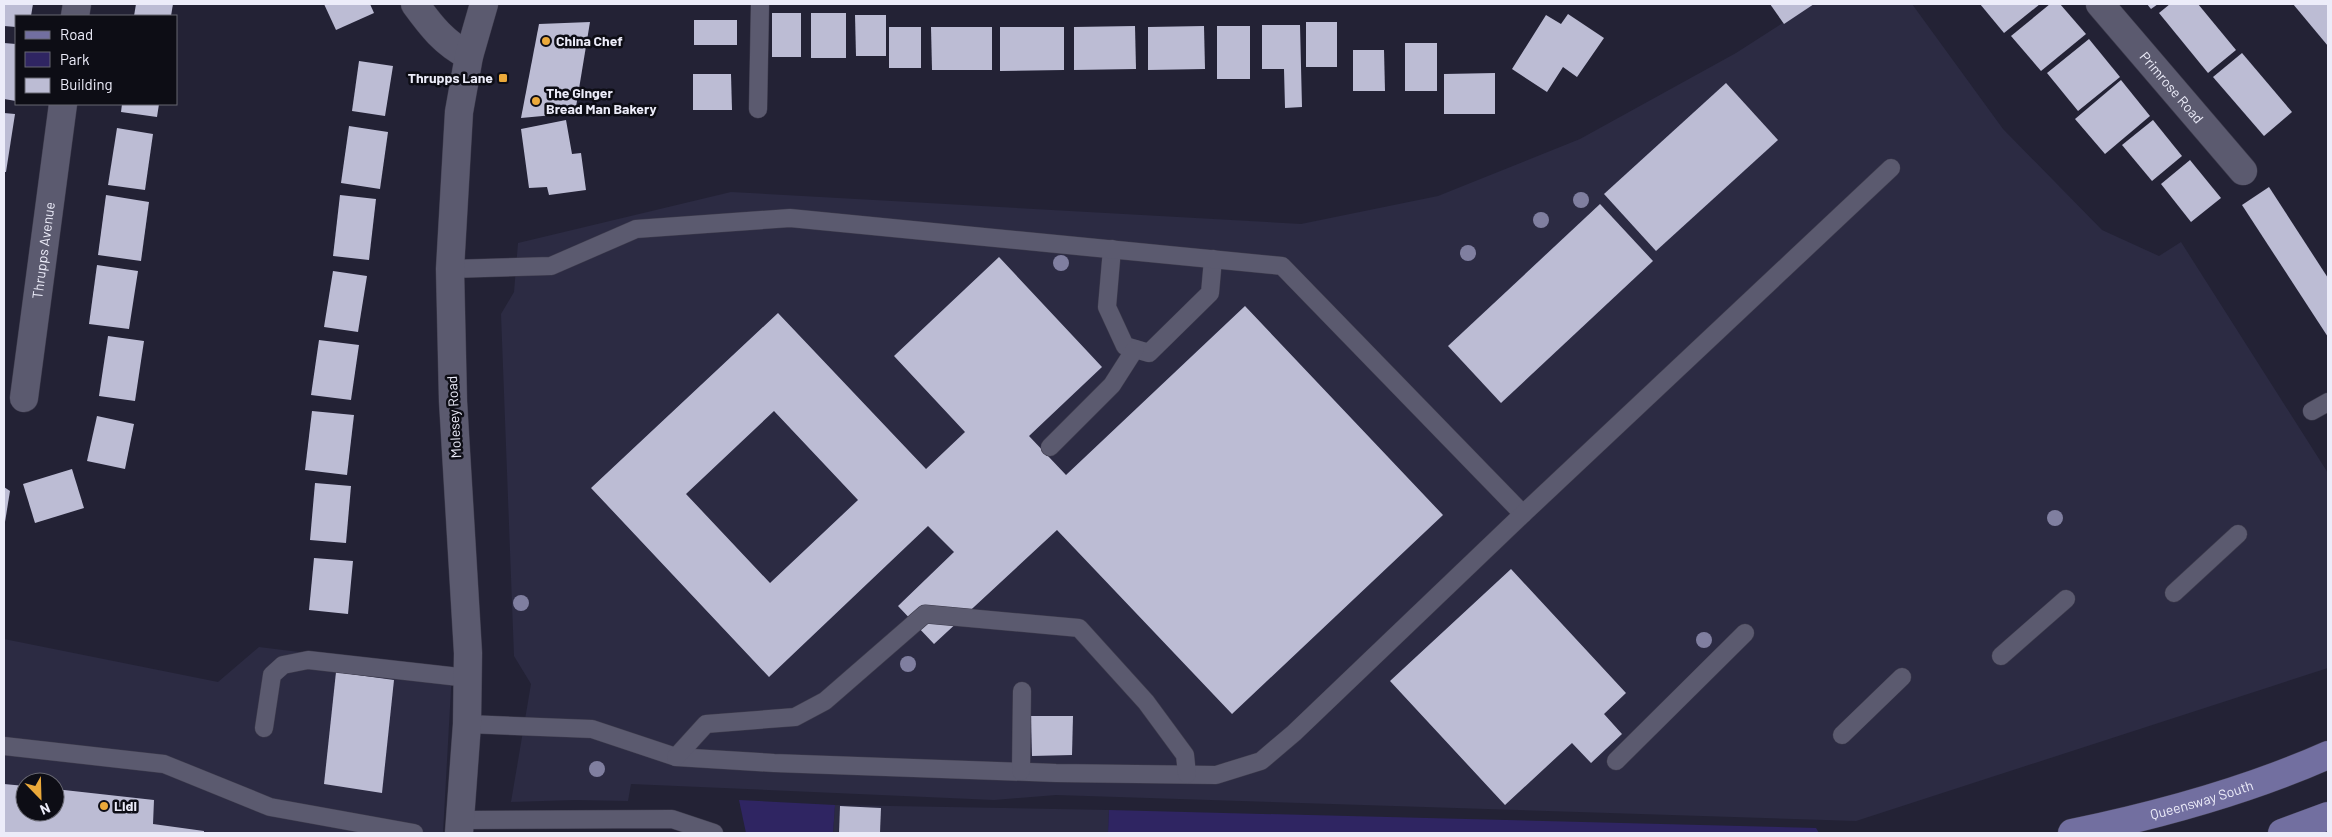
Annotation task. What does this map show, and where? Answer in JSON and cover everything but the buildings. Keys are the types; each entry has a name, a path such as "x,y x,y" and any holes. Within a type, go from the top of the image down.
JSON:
{"main road":[{"name":"Queensway South","path":"2072,833 2118,823 2261,783 2328,754"},
{"path":"2282,833 2328,816"}],"street":[{"path":"415,4 434,31 448,44 469,56"},
{"name":"Molesey Road","path":"460,826 467,724 468,654 453,402 450,270 459,112 469,56 484,4"},
{"name":"Primrose Road","path":"2100,4 2243,171"},
{"name":"Thrupps Avenue","path":"24,398 64,105"}],"lane":[{"path":"758,109 760,4"},
{"path":"467,724 592,728 676,757 774,764 1216,775 1261,761 1294,733 1523,514 1892,168"},
{"path":"450,270 551,266 636,229 790,218 1282,266 1523,514"},
{"path":"1112,249 1107,307 1125,346 1149,353 1210,293 1213,259"},
{"path":"1050,447 1112,385 1135,349"},
{"path":"2312,411 2328,402"},
{"path":"2174,593 2238,534"},
{"path":"2001,656 2066,599"},
{"path":"676,757 706,724 795,717 825,701 925,614 1079,628 1146,702 1185,755 1187,774"},
{"path":"1616,762 1745,633"},
{"path":"264,728 272,676 283,665 308,660 468,678"},
{"path":"1842,735 1902,677"},
{"path":"1021,771 1022,691"},
{"path":"4,746 164,764 270,806 414,833"},
{"path":"460,826 672,819 714,833"}],"shaded area":[{"path":"1812,4 1912,4 2003,129 2102,230 2159,256 2181,242 2328,473 2328,668 1856,821 1056,795 994,800 631,784 628,801 511,802 531,684 514,656 501,314 514,292 518,243 731,192 1301,224 1438,196 1580,139 1736,53"},
{"path":"4,639 218,682 259,647 452,671 443,833 4,833"},
{"path":"835,805 1109,810 1108,833 880,833 881,808 841,806 839,833 833,833"}],"green space":[{"path":"739,800 835,805 833,833 746,833"},
{"path":"1109,810 1816,828 1819,833 1108,833"}],"place":[{"name":"China Chef","path":"546,41"},
{"name":"Thrupps Lane","path":"503,78"},
{"name":"The Ginger Bread Man Bakery","path":"536,101"},
{"name":"Lidl","path":"104,806"}]}
